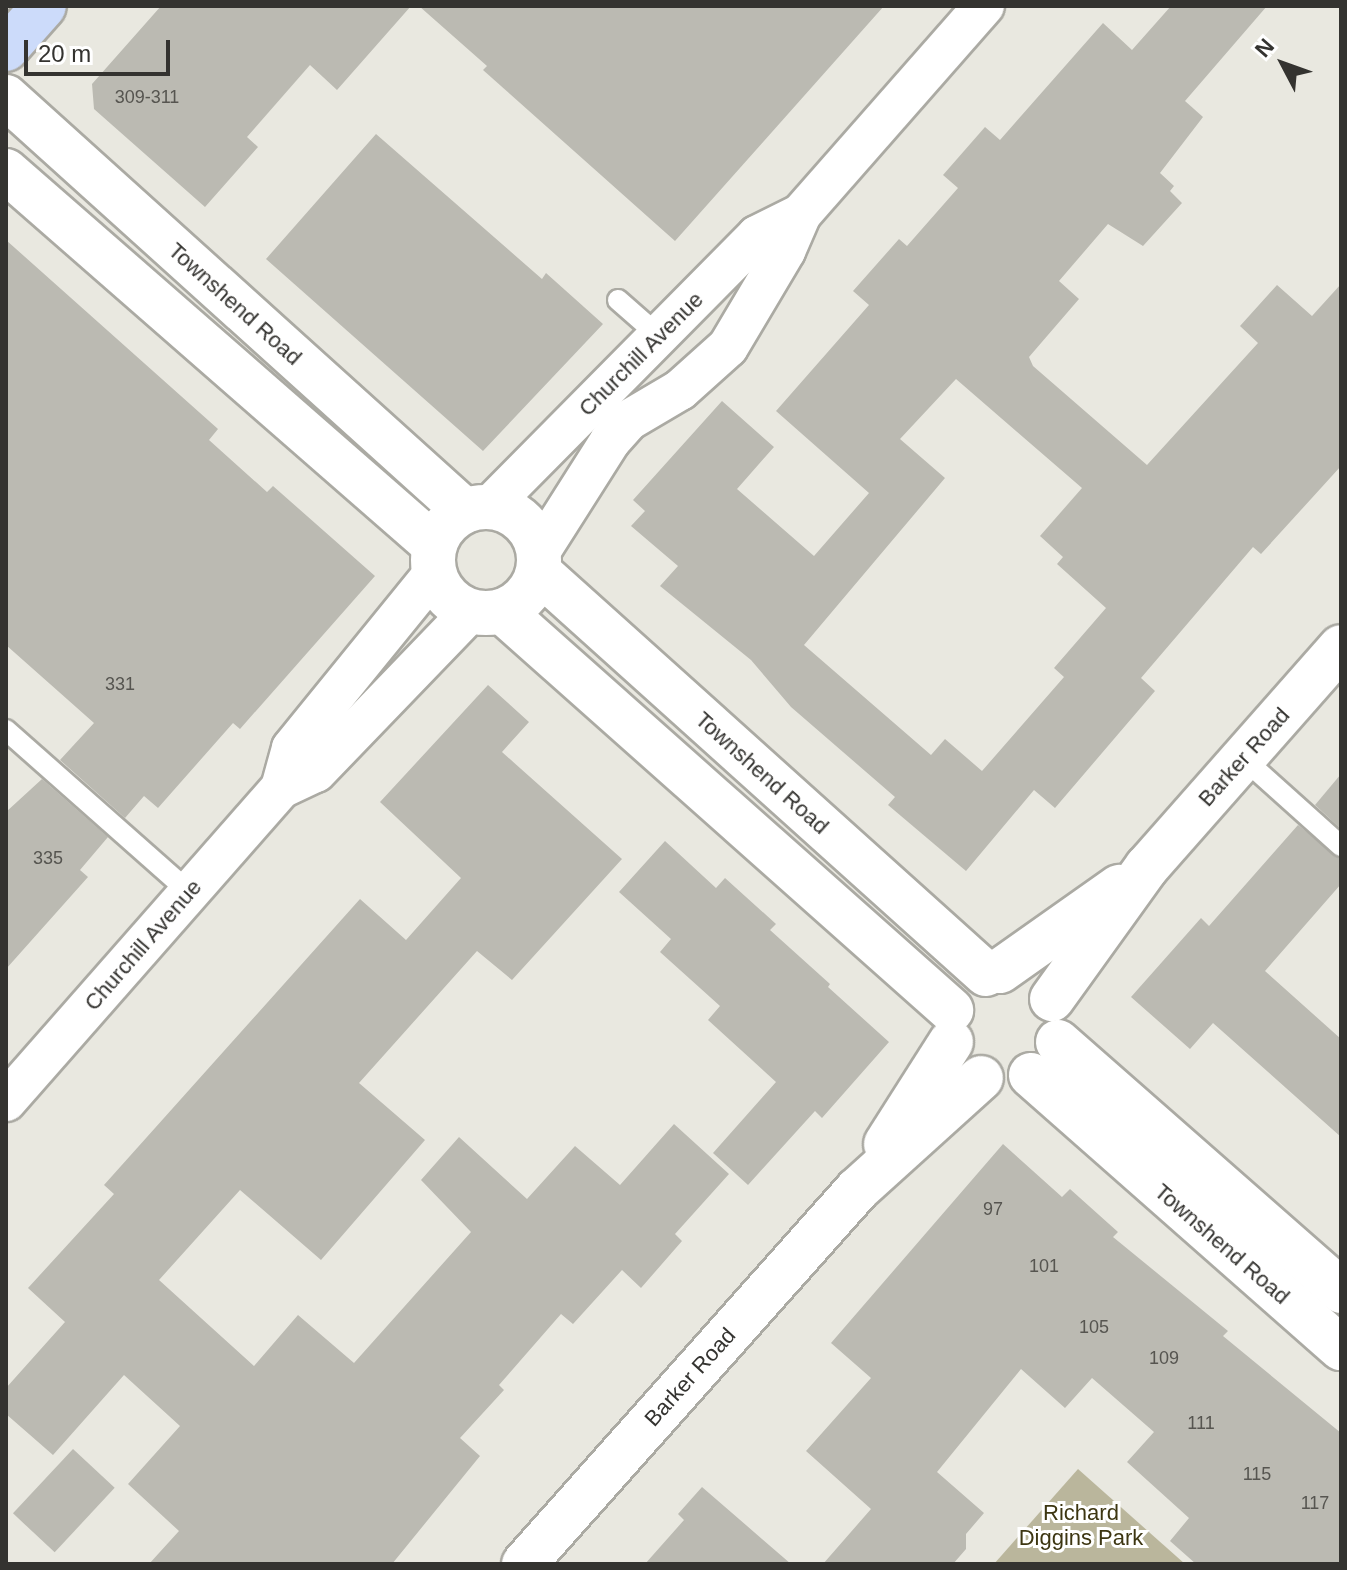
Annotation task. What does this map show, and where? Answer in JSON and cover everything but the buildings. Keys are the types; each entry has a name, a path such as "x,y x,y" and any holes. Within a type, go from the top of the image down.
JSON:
{"main road":[{"path":"6,49 44,6"}],"street":[{"name":"Churchill Avenue","path":"539,562 610,441 629,420 680,390 728,347 785,251 801,214 984,6"},
{"name":"Townshend Road","path":"6,97 478,508"},
{"path":"6,171 434,559 441,590 487,611 951,1026"},
{"name":"Churchill Avenue","path":"478,508 659,336 757,236 801,214"},
{"path":"434,559 451,519 478,508 523,521 539,562 525,596 487,611"},
{"name":"Churchill Avenue","path":"281,788 292,748 434,559"},
{"name":"Townshend Road","path":"539,562 993,973"},
{"name":"Churchill Avenue","path":"6,1101 281,788 316,772 487,611"},
{"name":"Barker Road","path":"1052,999 1147,867 1341,647"},
{"name":"Barker Road","path":"993,973 1147,867"},
{"path":"993,973 1030,977 1052,999 1058,1012 1058,1042 1031,1075 998,1082 981,1078 957,1057 951,1026 960,992 993,973"},
{"name":"Barker Road","path":"857,1190 951,1026"},
{"name":"Townshend Road","path":"1058,1042 1341,1291"},
{"name":"Townshend Road","path":"1031,1075 1341,1348"},
{"name":"Barker Road","path":"524,1564 857,1190 981,1078"}],"lane":[{"path":"618,300 659,336"},
{"path":"6,730 189,892"},
{"path":"1243,758 1341,846"}],"green space":[{"name":"Richard Diggins Park","path":"1078,1469 1185,1564 994,1564"}]}
